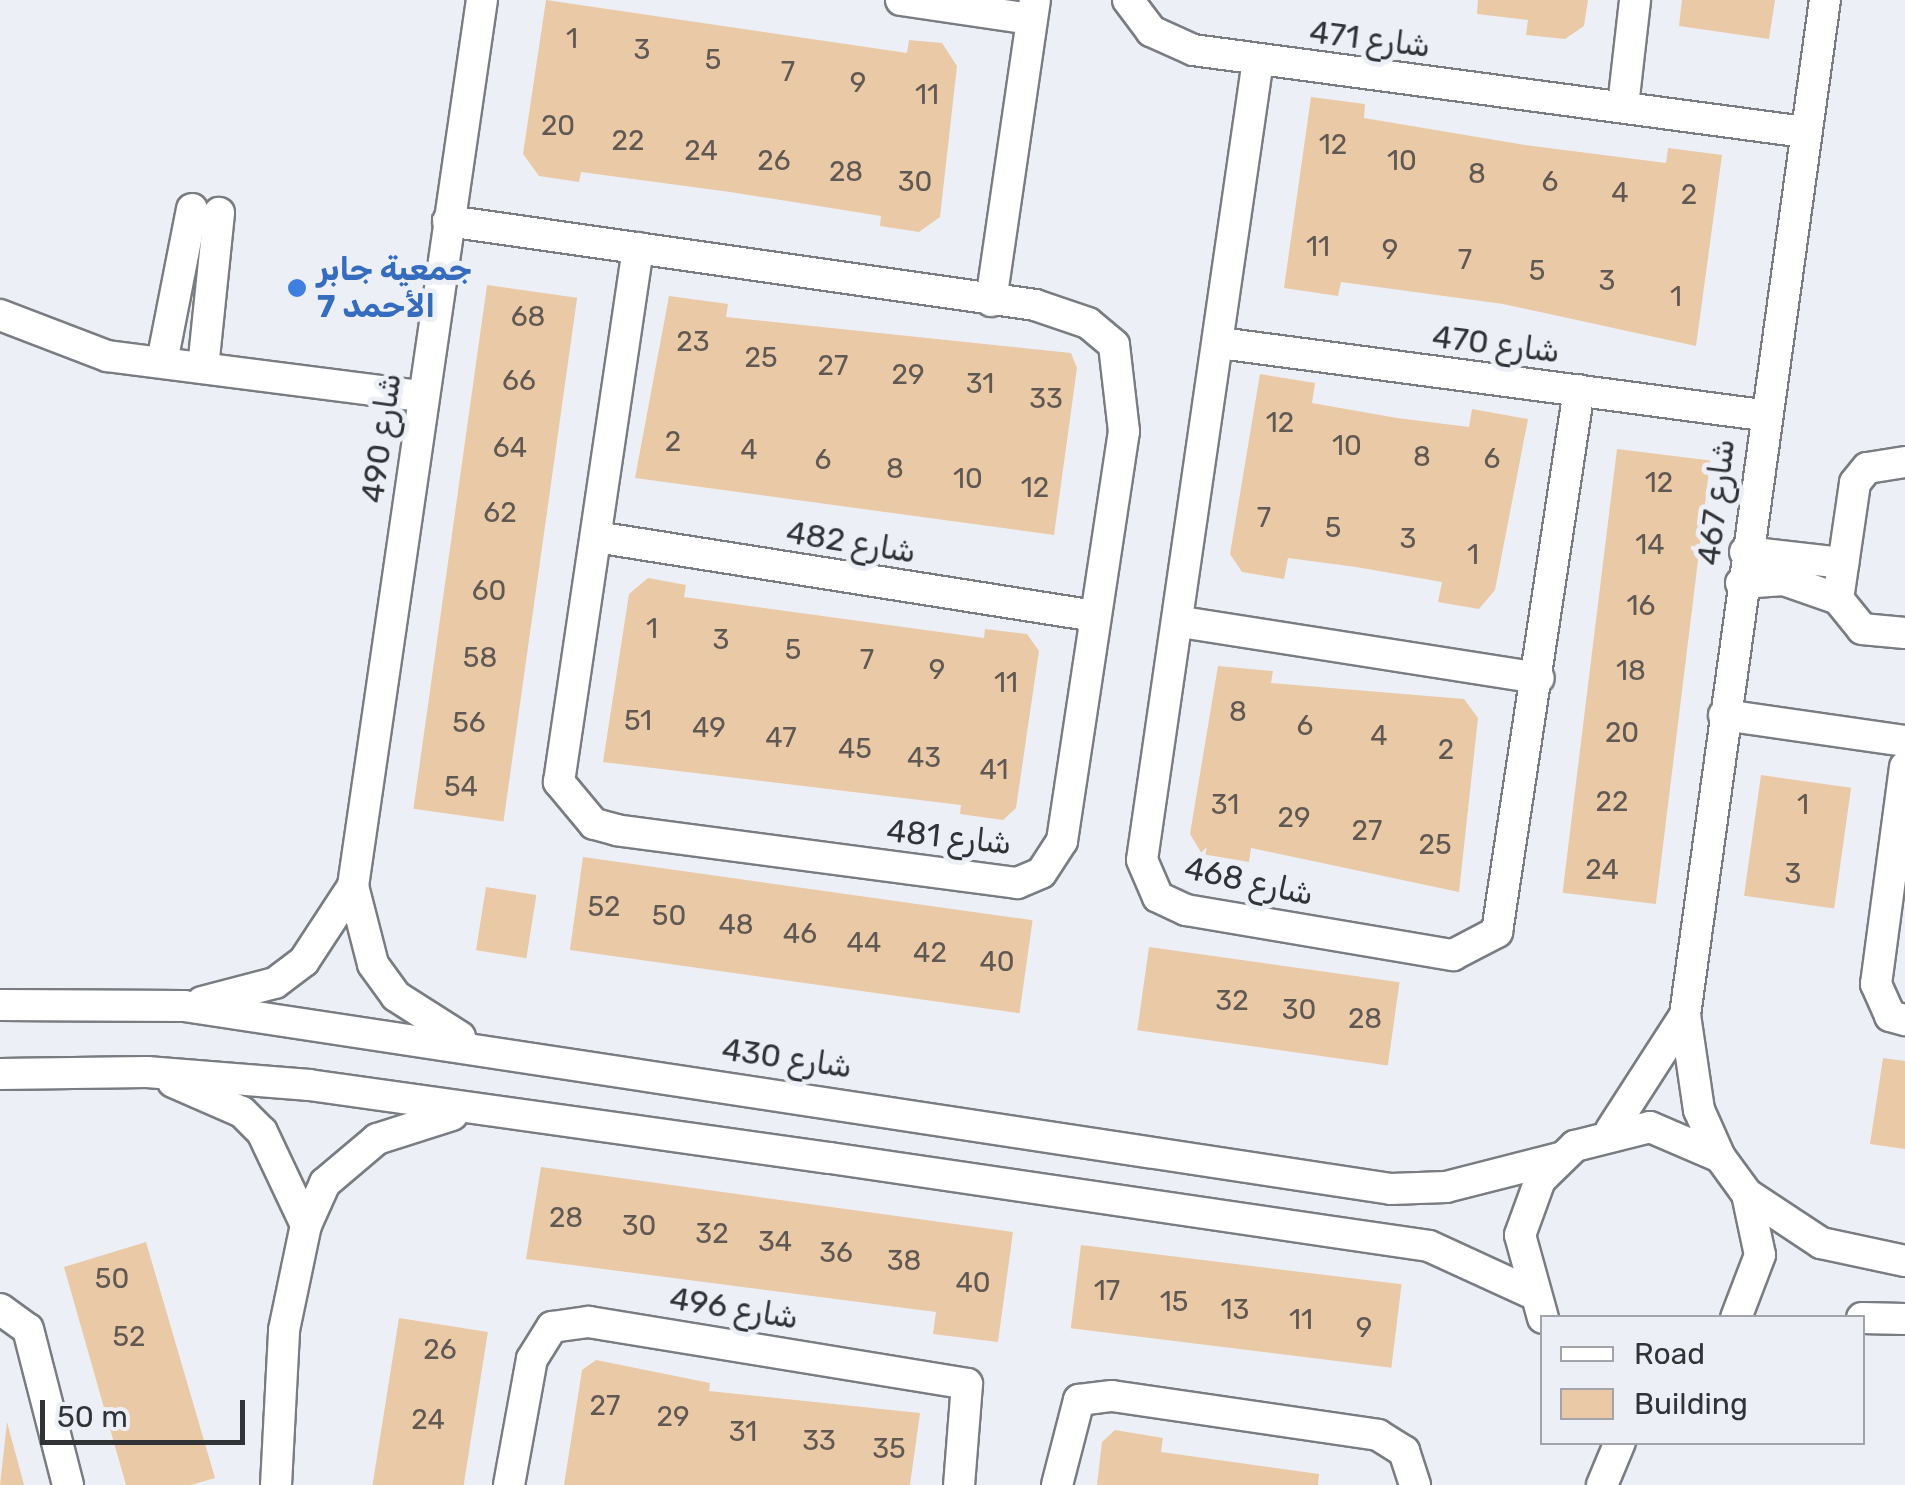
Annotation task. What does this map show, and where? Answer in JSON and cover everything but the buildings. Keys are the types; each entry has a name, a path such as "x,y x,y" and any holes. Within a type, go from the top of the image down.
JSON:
{"street":[{"name":"شارع 490","path":"184,1006 275,982 326,937 353,886 482,0"},
{"path":"901,0 1034,9 990,300"},
{"name":"شارع 471","path":"1128,0 1165,37 1258,60 1804,132"},
{"path":"1623,106 1635,0"},
{"name":"شارع 467","path":"1720,1158 1700,1110 1685,1015 1762,415 1825,0"},
{"name":"شارع 468","path":"1258,60 1181,622 1142,860 1158,896 1186,910 1452,955 1482,945 1505,912 1579,390"},
{"path":"162,362 206,211 203,368"},
{"name":"شارع 481","path":"448,221 638,248 990,300 1088,322 1114,344 1124,431 1062,841 1041,873 1016,882 617,830 572,802 557,766 596,537 638,248"},
{"path":"0,315 107,356 422,396"},
{"name":"شارع 470","path":"1220,343 1762,415"},
{"path":"1838,599 1856,483 1867,468 1905,462"},
{"name":"شارع 482","path":"596,537 1095,616"},
{"path":"1743,568 1843,563"},
{"path":"1743,568 1838,599 1862,629 1905,633"},
{"path":"1181,622 1539,678"},
{"path":"1724,716 1905,741"},
{"path":"1905,767 1876,984 1890,1016 1905,1020"},
{"name":"شارع 490","path":"353,886 372,964 396,996 482,1048"},
{"name":"شارع 430","path":"0,1005 184,1006 482,1048 1391,1189 1476,1181 1560,1158"},
{"name":"شارع 467","path":"1610,1130 1685,1015"},
{"path":"0,1074 148,1072 469,1111 1366,1234 1468,1258 1536,1305"},
{"path":"148,1072 242,1112 275,1152 306,1225"},
{"path":"276,1485 284,1330 306,1225 326,1183 376,1139 469,1111"},
{"path":"1536,1305 1520,1235 1540,1180 1560,1158 1610,1130 1687,1136 1720,1158 1748,1194 1820,1243 1905,1261"},
{"path":"1737,1315 1760,1255 1748,1194"},
{"path":"0,1310 28,1328 68,1485"},
{"path":"1865,1318 1905,1319"},
{"name":"شارع 496","path":"509,1485 532,1359 552,1327 589,1322 967,1384 959,1485"},
{"path":"1057,1485 1079,1400 1112,1396 1378,1435 1404,1451 1415,1485"},
{"path":"1595,1445 1602,1485"},
{"path":"1602,1485 1619,1445"}],"place":[{"name":"جمعية جابر الأحمد 7","path":"297,288"}]}
